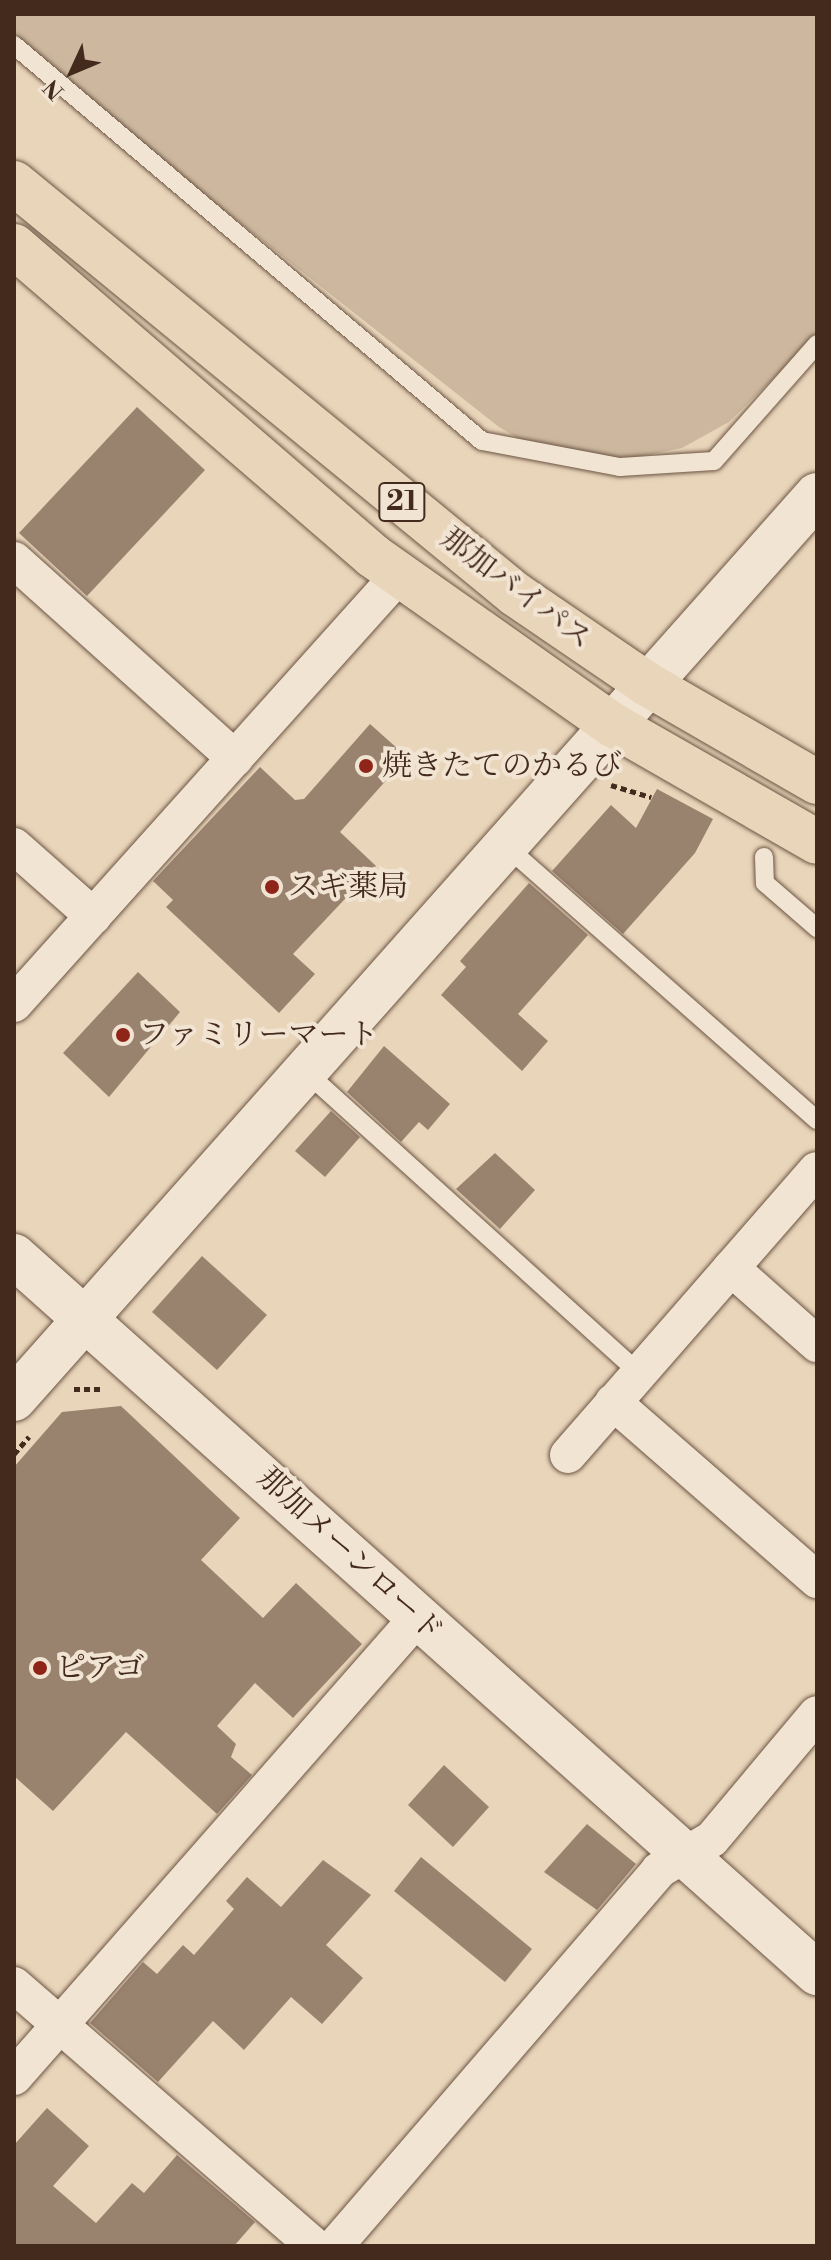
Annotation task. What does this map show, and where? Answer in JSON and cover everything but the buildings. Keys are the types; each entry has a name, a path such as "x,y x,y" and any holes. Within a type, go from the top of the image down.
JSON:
{"highway":[{"name":"那加バイパス","path":"14,183 515,594 647,684 817,782"},
{"name":"那加バイパス","path":"14,246 399,575 613,725 817,842"}],"street":[{"path":"14,1399 82,1317 306,1072 817,495"},
{"path":"14,560 235,758"},
{"path":"14,1004 399,575"},
{"path":"14,846 93,916"},
{"path":"568,1455 817,1170"},
{"name":"那加メーンロード","path":"14,1256 817,1973"},
{"path":"731,1268 817,1344"},
{"path":"613,1402 817,1580"},
{"path":"14,2077 417,1618"},
{"path":"335,2246 659,1870 712,1839 817,1714"},
{"path":"14,1985 314,2246"}],"lane":[{"path":"14,45 482,441 620,467 714,461 817,344"},
{"path":"507,847 817,1120"},
{"path":"764,857 765,883 817,928"},
{"path":"306,1072 639,1373"}],"shaded area":[{"path":"14,14 817,14 817,335 729,422 682,448 587,467 563,465 499,427 55,77 14,37"}],"place":[{"name":"焼きたてのかるび","path":"366,766"},
{"name":"スギ薬局","path":"272,887"},
{"name":"ファミリーマート","path":"123,1035"},
{"name":"ピアゴ","path":"40,1668"}]}
